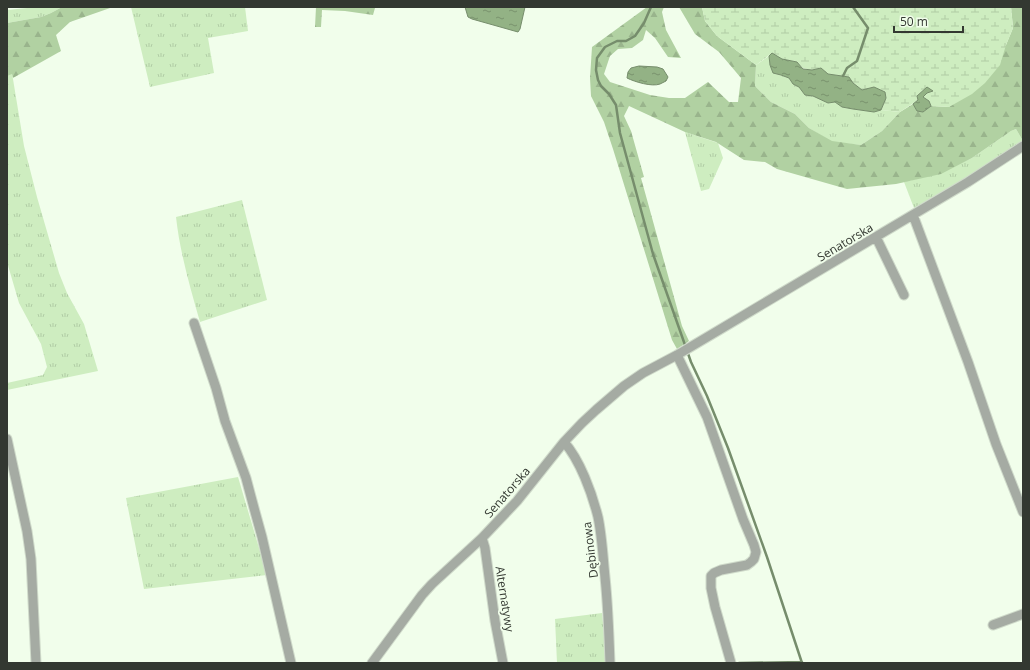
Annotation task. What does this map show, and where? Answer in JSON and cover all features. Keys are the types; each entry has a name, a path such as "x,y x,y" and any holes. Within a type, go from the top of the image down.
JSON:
{"street":[{"name":"Senatorska","path":"372,663 422,595 432,584 482,538 516,501 564,442 591,414 624,386 643,373 677,355 982,174 1023,146"},
{"path":"913,215 968,362 996,444 1023,512"},
{"path":"876,237 904,295"},
{"path":"194,324 216,388 225,421 246,478 262,537 291,663"},
{"path":"677,355 708,417 756,552 754,559 747,565 721,570 711,576 711,588 730,661"},
{"path":"7,439 27,531 31,559 36,663"},
{"name":"Dębinowa","path":"564,442 579,465 588,486 598,517 603,551 610,663"},
{"name":"Alternatywy","path":"482,538 485,548 495,621 503,663"},
{"path":"993,625 1023,614"}],"green space":[{"path":"37,7 62,7 41,17 7,23 7,10"},
{"path":"62,7 113,7 70,22 56,35 61,51 13,78 12,74 7,76 7,23 41,17"},
{"path":"131,7 245,7 248,31 208,38 214,73 150,87"},
{"path":"316,7 375,8 373,15 345,11 322,10 321,27 315,27"},
{"path":"647,7 664,7 662,12 666,30 681,58 668,57 655,38 646,30 643,40 632,48 618,49 610,56 604,74 610,82 650,95 669,98 685,98 708,82 729,102 738,102 741,78 719,52 695,34 679,7 702,7 705,21 717,36 756,65 755,86 771,102 795,114 809,128 832,141 861,145 882,131 900,112 913,104 917,111 923,112 931,106 949,107 1006,45 1013,28 1011,7 1023,7 1023,141 1016,129 972,158 941,174 896,184 847,189 777,169 765,162 744,160 716,142 685,132 629,106 624,116 631,131 644,177 641,178 682,326 689,341 677,349 672,340 604,122 591,96 590,78 592,47"},
{"path":"702,7 1011,7 1013,28 1000,65 985,83 972,94 949,107 931,106 929,101 923,97 927,93 927,87 917,96 918,100 900,112 881,110 886,98 874,87 862,90 853,83 849,77 827,74 821,68 812,70 803,68 797,62 782,59 772,53 756,65 717,36 705,21"},
{"path":"769,56 773,73 789,78 805,95 813,96 828,103 835,102 842,107 853,109 874,112 881,110 900,112 882,131 861,145 832,142 809,128 795,114 771,102 755,86 756,65"},
{"path":"12,73 24,146 37,197 59,273 67,293 84,324 98,371 7,390 7,383 43,375 47,367 41,344 19,303 7,262 7,76"},
{"path":"1016,129 1023,141 991,163 914,208 904,182 941,173 972,158"},
{"path":"685,132 718,143 723,158 709,189 701,191"},
{"path":"242,200 267,300 200,322 183,257 176,217"},
{"path":"238,477 267,575 144,589 126,498"},
{"path":"602,613 607,663 557,663 555,619"}],"water":[{"path":"465,7 525,7 518,32 472,19 468,17"},
{"path":"772,53 782,59 797,62 803,69 812,70 821,68 828,74 849,77 853,83 862,90 874,87 885,92 886,98 881,110 874,112 842,107 835,102 828,103 813,96 805,95 789,78 773,73 769,56"},
{"path":"639,66 657,67 663,69 668,77 666,81 657,85 627,78 628,72 631,68"},
{"path":"927,87 933,91 927,93 923,97 929,101 931,106 923,112 917,111 913,104 918,100 917,96"}],"waterway":[{"path":"651,7 644,23 635,36 626,41 617,41 605,47 597,58 596,70 598,80 616,105 620,133 653,254 691,362 707,396 728,448 767,557 802,663"},
{"path":"843,76 847,68 857,61 868,28 853,7"},
{"path":"739,663 802,662"}]}
